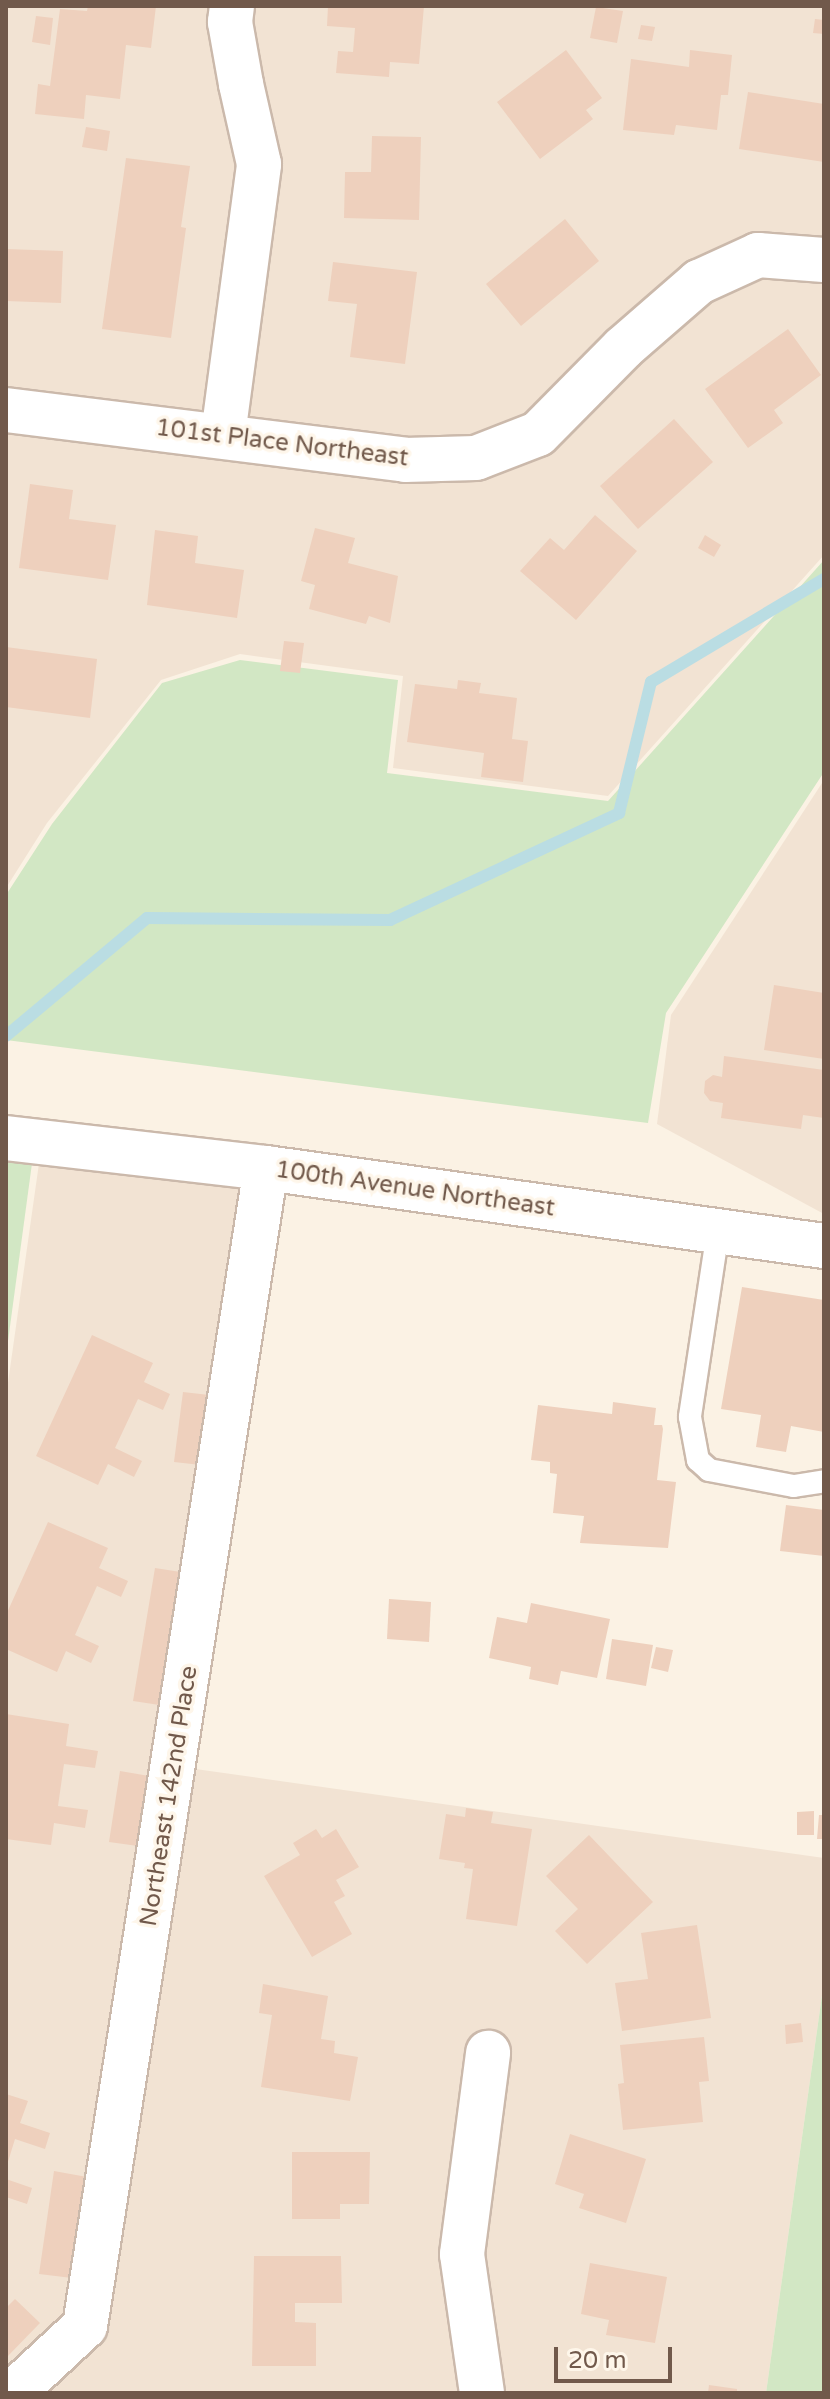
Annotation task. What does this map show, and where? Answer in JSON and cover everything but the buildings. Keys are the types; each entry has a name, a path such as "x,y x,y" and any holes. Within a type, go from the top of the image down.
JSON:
{"street":[{"path":"223,435 259,164 238,69 230,22 232,6"},
{"name":"101st Place Northeast","path":"6,410 405,460 476,458 538,434 623,348 699,282 758,255 824,260"},
{"name":"100th Avenue Northeast","path":"6,1138 266,1168 824,1246"},
{"name":"Northeast 142nd Place","path":"13,2393 85,2326 266,1168"},
{"path":"482,2393 462,2254 488,2053"}],"lane":[{"path":"718,1231 690,1417 698,1460 709,1470 794,1486 824,1481"}],"shaded area":[{"path":"6,6 824,6 824,555 608,796 393,768 403,676 240,654 161,680 47,823 6,888"},
{"path":"824,780 824,1214 657,1124 671,1015"},
{"path":"42,1142 261,1174 174,1766 824,1858 824,1981 766,2393 6,2393 6,1397"}],"green space":[{"path":"824,560 824,772 666,1013 648,1123 6,1040 6,895 52,824 162,683 240,660 398,680 387,773 608,801"},
{"path":"6,1138 35,1141 6,1356"},
{"path":"824,1981 824,2393 766,2393"}],"waterway":[{"path":"6,1036 147,918 390,920 619,813 651,682 824,579"}]}
